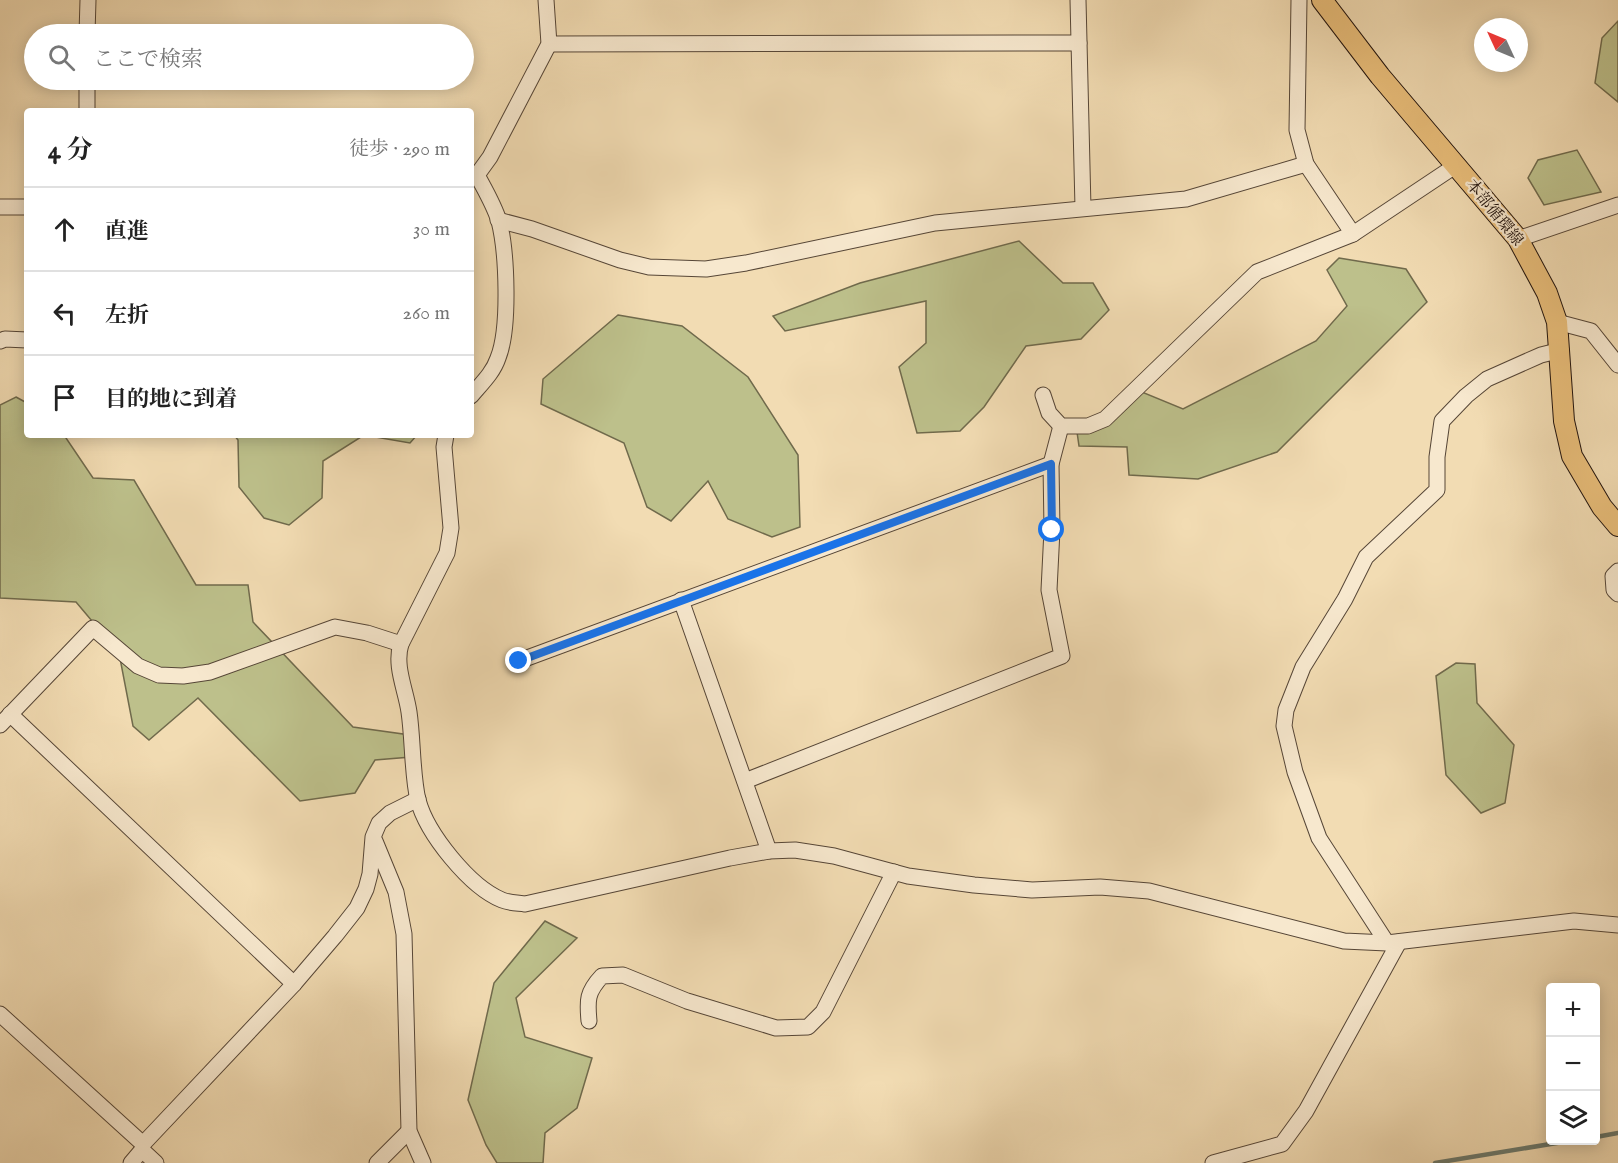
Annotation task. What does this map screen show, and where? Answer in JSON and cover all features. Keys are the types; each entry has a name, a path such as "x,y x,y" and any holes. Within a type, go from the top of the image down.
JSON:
{"main road":[{"name":"本部循環線","path":"1322,0 1380,76 1518,239 1547,293 1557,322 1561,350 1564,421 1572,456 1602,507 1618,526"}],"street":[{"path":"87,24 88,0"},
{"path":"474,392 498,360 503,339 505,293 502,238 498,220 494,207 474,174 490,157 549,44 546,0"},
{"path":"1078,0 1083,208"},
{"path":"1299,0 1297,130 1306,164 1353,234"},
{"path":"549,44 1079,43"},
{"path":"87,90 87,108"},
{"path":"498,220 620,260 649,267 706,268 746,263 935,223 1186,199 1306,164"},
{"path":"1043,395 1049,413 1061,426 1088,426 1106,419 1257,272 1353,234 1455,166"},
{"path":"1518,239 1618,205"},
{"path":"0,207 24,207"},
{"path":"1557,322 1591,331 1618,365"},
{"path":"0,341 24,340"},
{"path":"1393,942 1319,838 1295,772 1284,726 1286,710 1303,667 1345,600 1366,557 1437,490 1437,457 1442,421 1466,396 1487,379 1541,355 1561,350"},
{"path":"745,781 1062,656 1049,590 1052,530 1051,464 1061,426"},
{"path":"446,438 444,447 451,528 447,554 398,654 409,709 418,799 428,826 438,843 464,870 485,890 504,900 525,904 649,874 769,851 795,850 834,856 908,876 1032,890 1100,887 1149,891 1344,941 1393,942 1574,921 1618,925"},
{"path":"519,661 1051,464"},
{"path":"1618,571 1613,576 1614,590 1618,594"},
{"path":"681,600 769,851"},
{"path":"294,984 5,719 93,628 138,666 159,675 183,676 210,672 335,627 368,633 401,644"},
{"path":"131,1163 143,1147 294,984 357,908 370,874 373,837 379,823 390,813 418,799"},
{"path":"373,837 396,892 404,934 409,1131 423,1163"},
{"path":"589,1022 591,988 602,976 622,975 687,1001 776,1028 808,1027 823,1012 894,872"},
{"path":"1213,1163 1282,1144 1306,1111 1393,942"},
{"path":"0,1014 143,1147 156,1163"},
{"path":"377,1163 409,1131"}],"green space":[{"path":"1618,21 1618,102 1595,83 1602,38"},
{"path":"1577,150 1601,192 1544,205 1528,178 1538,160"},
{"path":"1019,241 1063,283 1093,283 1109,310 1081,339 1026,346 984,407 960,431 917,433 899,367 926,343 926,301 785,331 773,316 860,283"},
{"path":"1339,258 1406,269 1427,302 1277,452 1198,479 1129,475 1127,447 1079,446 1077,432 1142,392 1183,409 1316,341 1347,306 1327,270"},
{"path":"618,315 682,326 748,377 798,455 800,527 772,537 728,519 708,481 671,521 647,507 624,443 541,404 543,379"},
{"path":"16,397 24,401 24,438 66,438 93,478 134,480 196,585 248,585 253,622 353,727 410,735 411,757 375,760 355,793 300,801 198,698 149,740 133,726 119,653 76,602 0,598 0,405"},
{"path":"236,438 359,438 323,461 322,498 289,525 264,518 239,487"},
{"path":"381,438 414,438 410,443"},
{"path":"1456,663 1475,664 1477,703 1514,745 1505,803 1481,813 1446,775 1436,676"},
{"path":"545,921 577,938 516,998 525,1037 592,1058 577,1108 545,1133 543,1163 497,1163 486,1145 468,1100 494,983"}],"waterway":[{"path":"1600,1136 1618,1133"},
{"path":"1435,1163 1546,1145"}],"route":[{"path":"519,661 1051,464 1052,530"}]}
